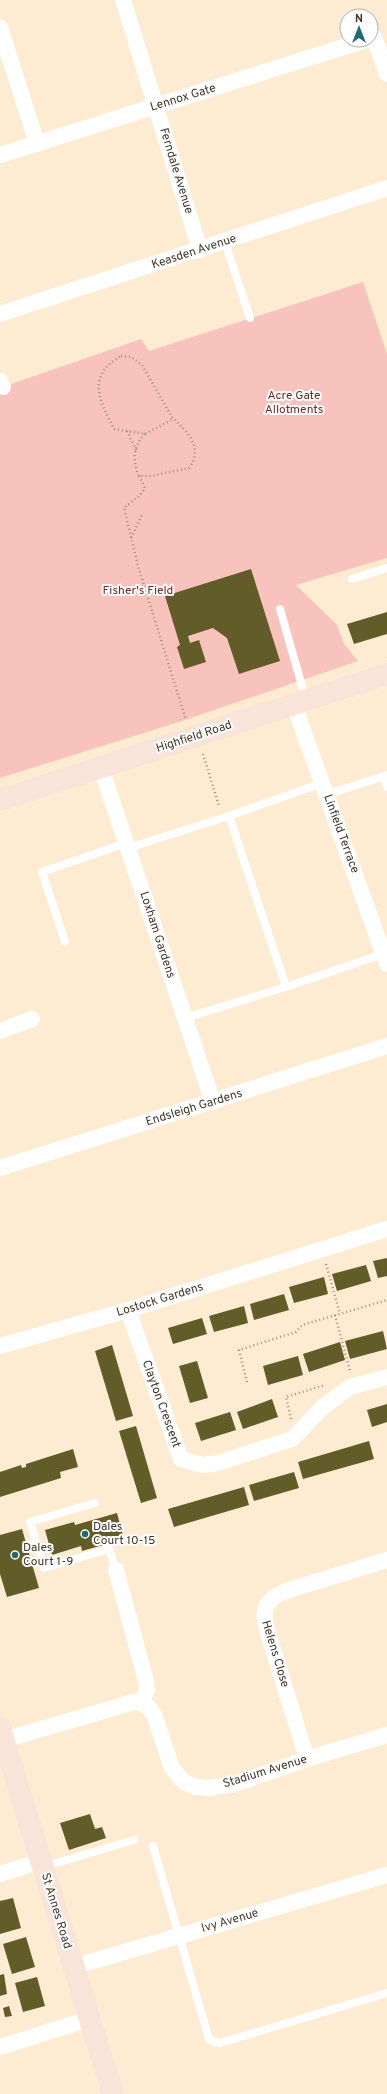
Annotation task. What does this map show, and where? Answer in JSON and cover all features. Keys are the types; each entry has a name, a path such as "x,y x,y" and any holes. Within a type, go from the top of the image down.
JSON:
{"street":[{"name":"Ferndale Avenue","path":"123,0 200,250"},
{"path":"0,27 6,67 37,144"},
{"name":"Lennox Gate","path":"0,155 340,48"},
{"path":"379,48 387,74"},
{"name":"Keasden Avenue","path":"0,314 387,188"},
{"name":"Highfield Road","path":"0,800 387,674"},
{"name":"Linfield Terrace","path":"300,702 324,789 385,959"},
{"name":"Loxham Gardens","path":"101,768 213,1102"},
{"path":"1,1028 32,1019"},
{"name":"Endsleigh Gardens","path":"0,1168 387,1046"},
{"name":"Lostock Gardens","path":"0,1346 128,1310 387,1229"},
{"name":"Clayton Crescent","path":"128,1310 181,1459 202,1465 218,1463 292,1439 323,1407 355,1386 387,1377"},
{"name":"Helens Close","path":"307,1759 267,1630 263,1616 264,1610 274,1598 286,1591 387,1560"},
{"path":"2,1734 134,1701 142,1703 147,1690 146,1681 116,1570"},
{"name":"Stadium Avenue","path":"142,1703 154,1714 175,1772 184,1782 195,1787 208,1788 235,1784 307,1759 387,1735"},
{"name":"St Annes Road","path":"2,1734 113,2094"},
{"path":"0,1874 42,1864"},
{"name":"Ivy Avenue","path":"74,1967 387,1875"},
{"path":"0,2047 89,2019"}],"lane":[{"path":"225,242 250,318"},
{"path":"352,579 387,568"},
{"path":"280,610 300,702"},
{"path":"65,942 42,872 324,789 385,775 387,787"},
{"path":"226,817 286,987"},
{"path":"185,1018 385,959"},
{"path":"95,1503 30,1522 44,1568 109,1549 116,1570"},
{"path":"42,1864 134,1840"},
{"path":"153,1846 209,2039 220,2043 387,1992"}],"path":[{"path":"139,476 151,476 190,468 195,459 195,444 186,431 171,415 142,365 131,357 121,356 109,363 101,373 97,389 114,428 145,434"},
{"path":"171,415 173,419 145,434 138,442 135,468 145,488 140,495 124,508 131,539 194,737 226,817"},
{"path":"127,431 136,450"},
{"path":"131,539 142,515"},
{"path":"322,1249 340,1314"},
{"path":"247,1382 239,1350 296,1332 302,1325 387,1300"},
{"path":"335,1315 355,1386"}],"green space":[{"name":"Fisher's Field","path":"363,282 387,354 387,558 296,585 337,625 344,644 358,661 182,721 0,778 0,388 141,339 149,351"}],"building":[{"path":"251,569 280,661 239,674 227,638 213,628 188,636 190,643 199,640 206,662 184,669 177,647 180,645 165,596"},
{"path":"387,612 387,634 354,644 347,624"},
{"path":"387,1258 387,1276 378,1278 373,1261"},
{"path":"366,1265 371,1281 337,1291 332,1274"},
{"path":"324,1277 328,1294 294,1303 289,1287"},
{"path":"284,1294 289,1310 254,1320 250,1304"},
{"path":"244,1306 248,1323 214,1332 209,1316"},
{"path":"202,1318 207,1334 173,1344 168,1328"},
{"path":"383,1331 387,1349 350,1359 345,1341"},
{"path":"340,1342 345,1360 309,1372 303,1354"},
{"path":"112,1345 133,1416 116,1421 95,1351"},
{"path":"298,1356 303,1375 268,1385 263,1366"},
{"path":"197,1361 208,1398 190,1403 179,1366"},
{"path":"272,1399 278,1417 243,1429 237,1412"},
{"path":"387,1404 387,1422 372,1427 367,1410"},
{"path":"230,1412 236,1430 201,1441 195,1423"},
{"path":"136,1426 157,1498 141,1503 119,1431"},
{"path":"369,1441 374,1459 303,1479 298,1462"},
{"path":"73,1449 78,1467 60,1472 61,1478 0,1497 0,1472 21,1465 22,1468 26,1467 26,1464"},
{"path":"294,1472 299,1488 254,1501 249,1485"},
{"path":"244,1487 249,1505 174,1527 168,1509"},
{"name":"Dales Court 10-15","path":"117,1513 124,1539 82,1551 81,1546 52,1555 45,1530 74,1522 75,1525"},
{"name":"Dales Court 1-9","path":"22,1529 39,1588 7,1597 0,1574 0,1535"},
{"path":"90,1814 95,1829 102,1827 106,1838 69,1850 60,1823"},
{"path":"13,1898 21,1928 0,1934 0,1901"},
{"path":"26,1937 35,1967 12,1974 3,1944"},
{"path":"4,1974 7,1994 0,1996 0,1975"},
{"path":"37,1977 45,2006 23,2012 15,1983"},
{"path":"9,2006 12,2016 5,2017 3,2008"}],"place":[{"name":"Dales Court 10-15","path":"85,1534"},
{"name":"Dales Court 1-9","path":"15,1555"}],"park label":[{"name":"Acre Gate Allotments","path":"294,403"}]}
